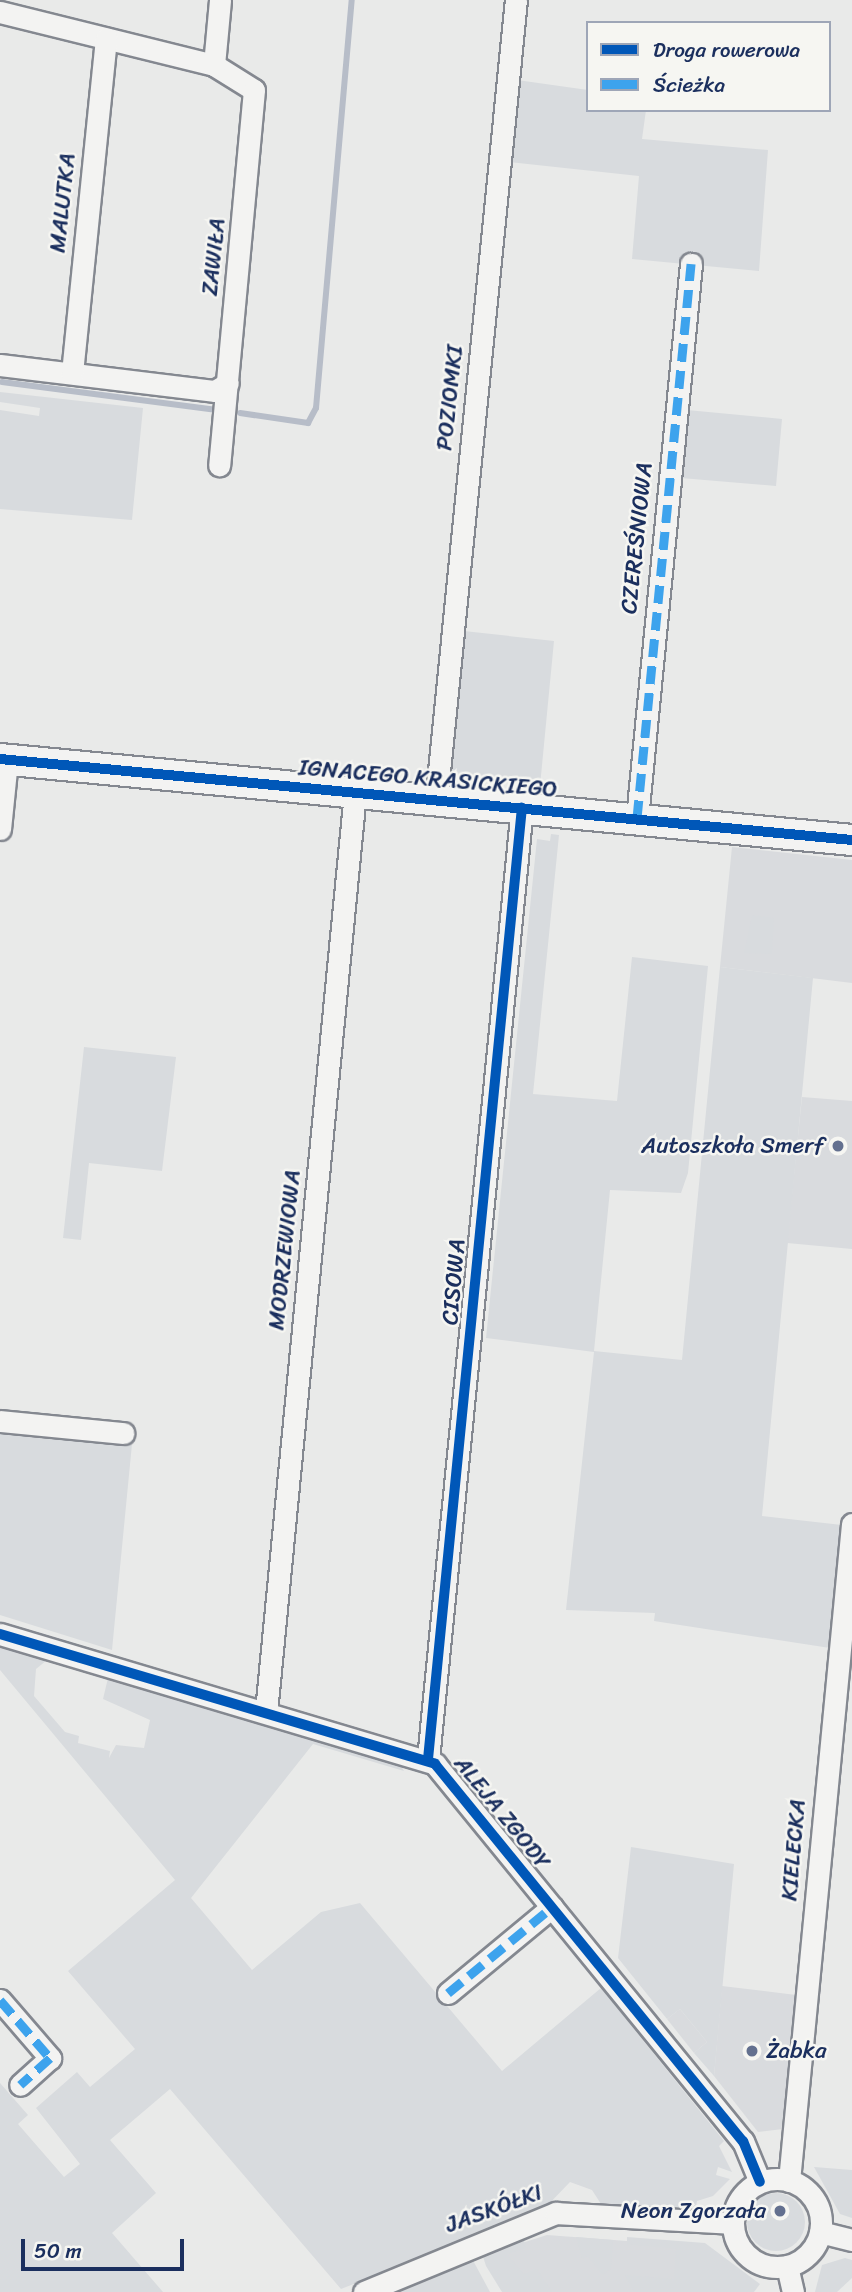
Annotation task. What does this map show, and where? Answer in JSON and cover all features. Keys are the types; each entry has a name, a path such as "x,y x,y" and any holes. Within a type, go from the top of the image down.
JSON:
{"street":[{"path":"214,65 220,0"},
{"name":"POZIOMKI","path":"436,801 516,0"},
{"name":"ZAWIŁA","path":"0,12 214,65 249,85 256,97 219,465"},
{"name":"MALUTKA","path":"72,373 106,39"},
{"name":"CZEREŚNIOWA","path":"637,818 691,264"},
{"path":"0,365 215,391 228,383"},
{"path":"0,829 4,760"},
{"name":"IGNACEGO KRASICKIEGO","path":"4,760 852,840"},
{"name":"MODRZEWIOWA","path":"266,1712 355,793"},
{"name":"CISOWA","path":"428,1759 522,808"},
{"path":"0,1421 123,1433"},
{"name":"KIELECKA","path":"789,2181 852,1524"},
{"name":"ALEJA ZGODY","path":"0,1634 428,1759 743,2141 760,2182"},
{"path":"448,1993 552,1907"},
{"path":"0,2000 50,2058 20,2085"},
{"path":"789,2181 814,2199 820,2232 806,2256 787,2266 750,2257 733,2223 738,2202 760,2182 789,2181"},
{"name":"JASKÓŁKI","path":"364,2292 556,2213 733,2223"},
{"path":"820,2232 852,2240"},
{"path":"787,2266 793,2292"}],"shaded area":[{"path":"517,80 586,90 586,112 646,112 642,139 768,150 759,271 632,259 639,176 509,162"},
{"path":"0,392 143,408 132,520 0,509 0,410 39,416 40,408 0,402"},
{"path":"687,410 782,419 776,486 681,478"},
{"path":"464,631 554,641 540,786 449,777"},
{"path":"551,834 559,835 533,1094 617,1101 632,957 708,966 688,1173 681,1193 610,1190 594,1351 682,1360 720,967 813,978 762,1516 842,1525 830,1648 654,1621 655,1613 566,1610 594,1352 486,1338 537,839 550,841"},
{"path":"732,847 852,860 852,983 720,967"},
{"path":"752,915 774,918 772,954 744,953"},
{"path":"84,1047 176,1057 162,1171 89,1163 81,1240 63,1238"},
{"path":"802,1097 852,1101 852,1249 787,1243"},
{"path":"0,1430 132,1444 112,1650 0,1615"},
{"path":"0,1646 47,1660 36,1669 34,1696 65,1732 79,1736 78,1743 110,1751 109,1758 116,1745 144,1748 150,1720 103,1699 108,1678 400,1764 404,1771 313,1744 191,1898 252,1970 321,1912 360,1903 502,2071 601,1988 724,2141 719,2146 732,2172 718,2167 716,2175 730,2179 713,2196 697,2201 695,2212 601,2204 592,2190 570,2182 544,2209 341,2289 170,2089 110,2140 156,2193 112,2233 163,2292 0,2292 0,2083 28,2115 18,2124 64,2177 80,2164 36,2108 77,2072 90,2087 135,2049 68,1971 175,1880 0,1670"},
{"path":"631,1847 734,1864 714,2076 694,2053 707,2042 680,2009 667,2019 618,1958"},
{"path":"722,1986 796,1995 783,2129 758,2132 714,2076"},
{"path":"680,2009 707,2042 694,2053 667,2019"},
{"path":"814,2167 852,2170 852,2218 840,2214"},
{"path":"776,2193 787,2195 800,2206 805,2222 803,2233 792,2246 776,2251 765,2249 752,2238 747,2222 749,2211 760,2198"},
{"path":"547,2235 711,2248 684,2292 516,2292 485,2255"},
{"path":"523,2237 526,2248 507,2254 524,2274 537,2269 552,2292 502,2292 486,2266 481,2250"},
{"path":"576,2237 613,2240 611,2269 603,2275 587,2256 582,2259"},
{"path":"627,2237 705,2243 760,2284 754,2292 634,2292 625,2275 674,2279 676,2249 627,2244"},
{"path":"469,2253 490,2292 388,2292"},
{"path":"845,2258 852,2260 852,2278 837,2292 815,2292 822,2265"}],"waterway":[{"path":"240,413 308,423 316,408 352,0"},
{"path":"2,382 211,409"}],"marked path":[{"path":"637,818 691,264"},
{"path":"448,1993 552,1907"},
{"path":"0,2000 50,2058 20,2085"}],"cycle path":[{"path":"0,759 852,840"},
{"path":"428,1759 522,808"},
{"path":"0,1634 435,1764 743,2141 760,2182"}],"place":[{"name":"Autoszkoła Smerf","path":"838,1146"},
{"name":"Żabka","path":"752,2051"},
{"name":"Neon Zgorzała","path":"780,2211"}]}
